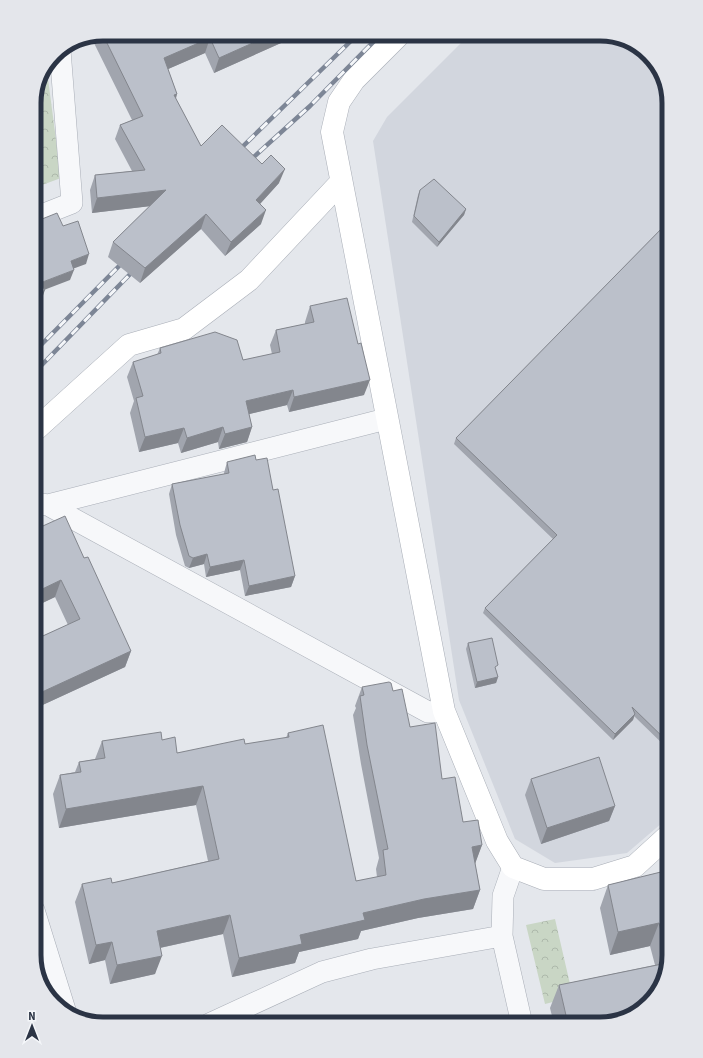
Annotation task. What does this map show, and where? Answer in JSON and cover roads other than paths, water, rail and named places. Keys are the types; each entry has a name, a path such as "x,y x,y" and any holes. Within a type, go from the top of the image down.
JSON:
{"street":[{"path":"393,41 354,80 339,102 332,132 386,419 444,711 497,841 513,867 544,879 593,879 635,866 662,841"},
{"path":"41,215 72,203 61,58"},
{"path":"41,425 129,345 184,329 249,280 341,182"},
{"path":"41,504 386,419"},
{"path":"41,504 428,712 444,711"},
{"path":"513,867 504,896 502,936 520,1017"},
{"path":"41,933 63,1003"},
{"path":"223,1017 322,972 372,959 502,936"}],"railway":[{"path":"235,154 351,41"},
{"path":"246,164 310,106 374,41"},
{"path":"41,345 127,258"},
{"path":"41,366 137,267"}]}
